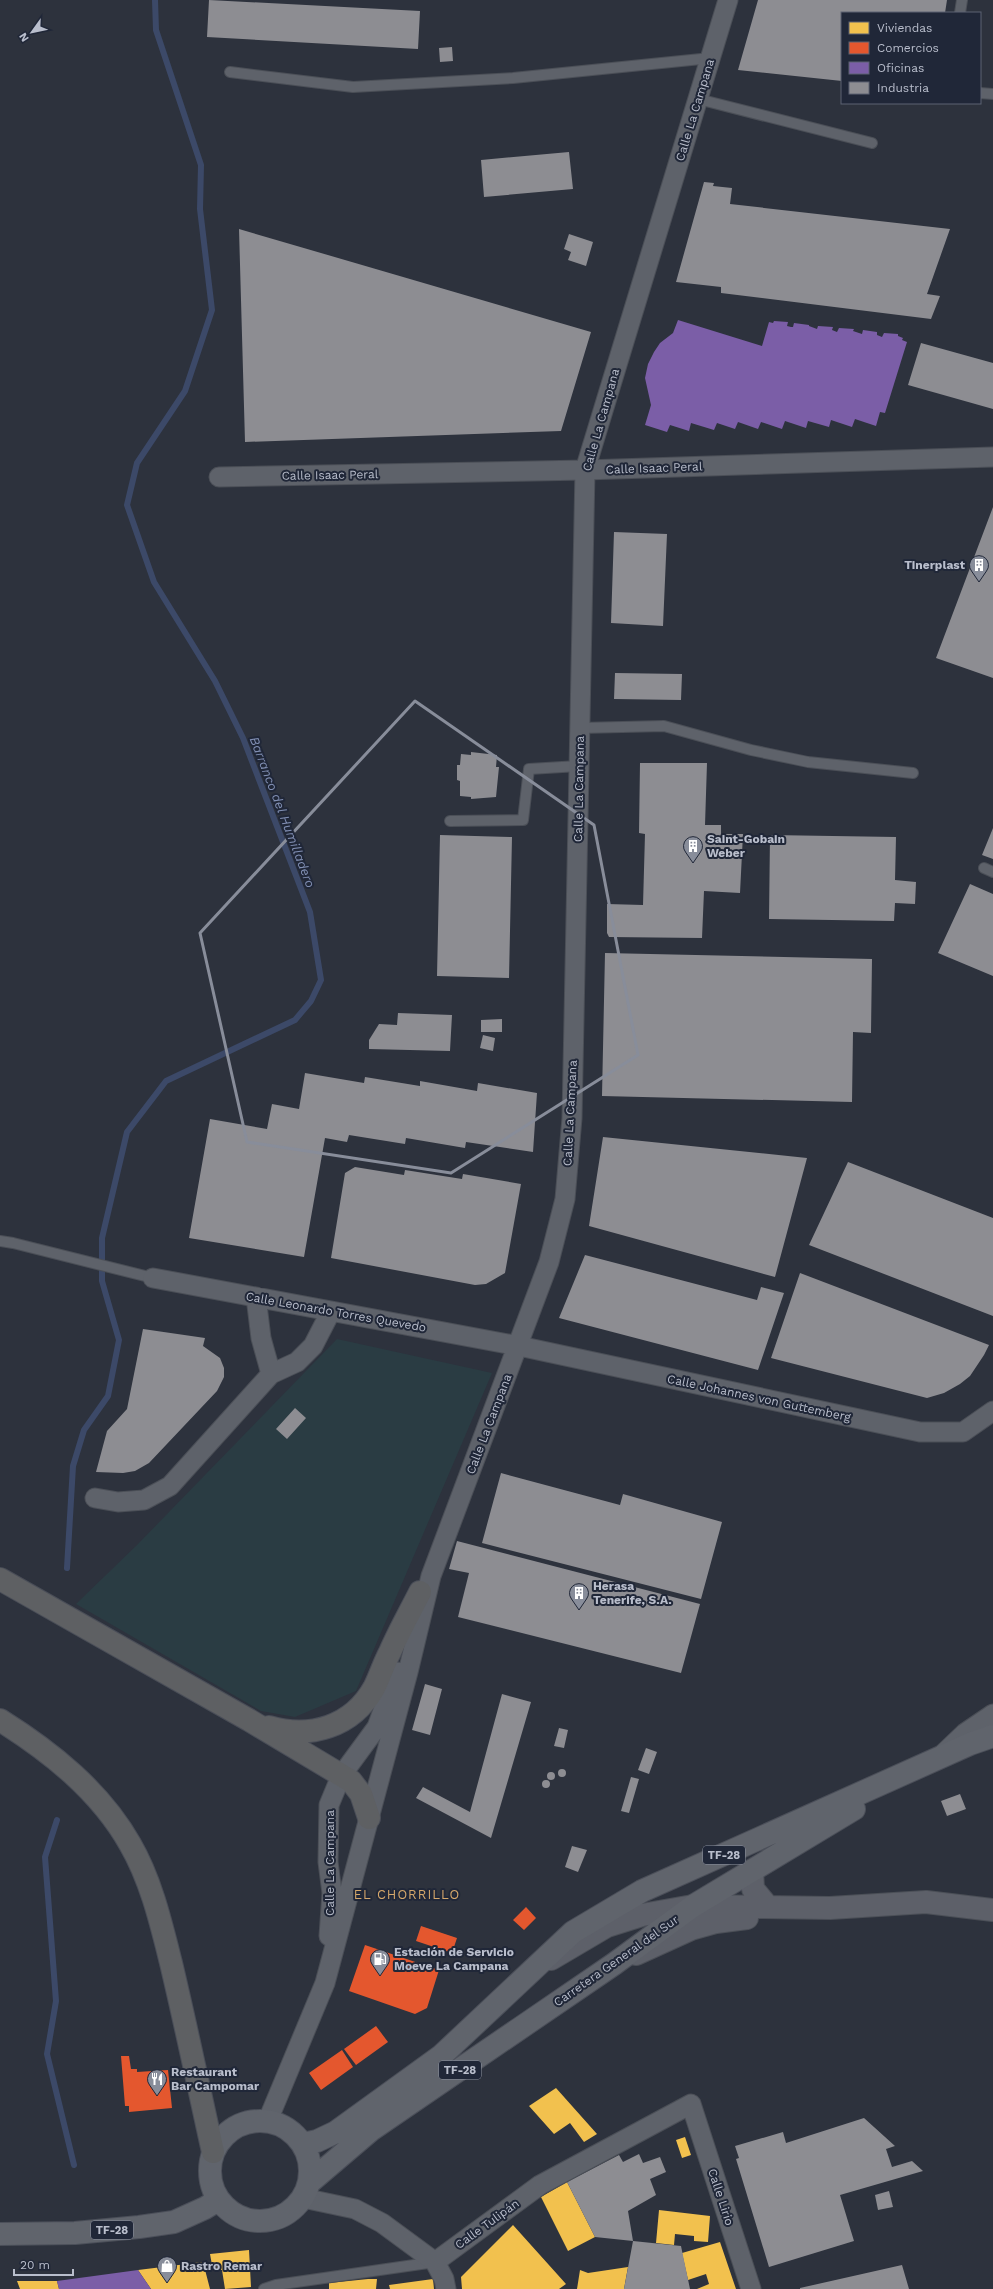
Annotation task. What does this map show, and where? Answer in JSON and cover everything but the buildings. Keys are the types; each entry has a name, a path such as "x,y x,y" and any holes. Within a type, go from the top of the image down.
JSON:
{"highway":[{"path":"0,1579 249,1720 351,1781 361,1794 369,1818"},
{"path":"249,1720 288,1732 318,1731 341,1721 361,1705 374,1688 425,1584"},
{"path":"0,1720 76,1775 109,1812 130,1843 157,1909 213,2152"}],"main road":[{"name":"Carretera General del Sur","path":"303,2144 317,2141 336,2132 441,2056 526,1974 573,1932 603,1912 642,1892 936,1760 993,1736"},
{"name":"Carretera General del Sur","path":"306,2190 371,2130 614,1964 693,1906 936,1760"},
{"path":"752,1871 753,1890 768,1907"},
{"path":"614,1964 691,1929 716,1922 830,1908 926,1902 993,1910"},
{"path":"526,1974 607,1926 642,1915 693,1906 830,1908"},
{"path":"218,2200 212,2187 210,2172 213,2152 222,2137 236,2126 252,2120 268,2120 289,2129 303,2144 310,2162 306,2190"},
{"name":"TF-28","path":"0,2234 75,2233 174,2222 205,2208 218,2200 227,2209 239,2216 257,2221 275,2219 291,2211 306,2190"}],"street":[{"name":"Calle La Campana","path":"325,1983 332,1893 328,1862 327,1829 330,1806 341,1776 376,1727 398,1670 425,1584 519,1346 549,1262 565,1199 572,1118 585,470 728,0"},
{"name":"Calle Isaac Peral","path":"219,477 585,470 993,457"},
{"name":"Calle Leonardo Torres Quevedo","path":"154,1278 519,1346"},
{"path":"256,1297 261,1338 270,1374"},
{"path":"95,1498 118,1502 144,1500 170,1486 270,1374 297,1362 313,1346 331,1311"},
{"name":"Calle Johannes von Guttemberg","path":"519,1346 920,1432 963,1432 993,1410"},
{"name":"Calle La Campana","path":"268,2120 325,1983 408,1672 425,1584"},
{"path":"936,1760 965,1733 993,1714"},
{"name":"Calle Tulipán","path":"435,2262 540,2185 691,2104"},
{"name":"Calle Lirio","path":"691,2104 751,2289"},
{"path":"306,2190 355,2209 382,2223 435,2262 444,2279 446,2289"}],"lane":[{"path":"960,12 962,0"},
{"path":"230,72 353,88 513,78 711,58"},
{"path":"981,93 993,94"},
{"path":"698,99 872,143"},
{"path":"580,728 664,726 751,750 808,762 913,773"},
{"path":"450,821 523,820 529,769 579,766"},
{"path":"0,1241 154,1278"},
{"name":"Calle Tulipán","path":"264,2289 276,2285 435,2262"}],"highlighted area":[{"path":"415,701 594,825 638,1055 451,1173 247,1142 200,933"}],"shaded area":[{"path":"337,1339 492,1373 356,1691 295,1717 261,1711 76,1604 137,1545"}],"waterway":[{"name":"Barranco del Humilladero","path":"67,1568 73,1466 84,1430 108,1396 119,1340 102,1281 102,1238 127,1132 166,1081 295,1020 311,1001 321,980 310,912 243,738 215,681 154,582 127,505 137,463 185,391 212,310 200,209 201,165 156,30 155,0"},
{"name":"Barranco del Humilladero","path":"57,1820 45,1857 56,2001 47,2054 74,2165"}],"place":[{"name":"Tinerplast","path":"979,582"},
{"name":"Saint-Gobain Weber","path":"693,863"},
{"name":"Herasa Tenerife, S.A.","path":"579,1610"},
{"name":"Estación de Servicio Moeve La Campana","path":"380,1976"},
{"name":"Restaurant Bar Campomar","path":"157,2096"},
{"name":"Rastro Remar","path":"167,2283"}],"district":[{"name":"EL CHORRILLO","path":"407,1894"}]}
